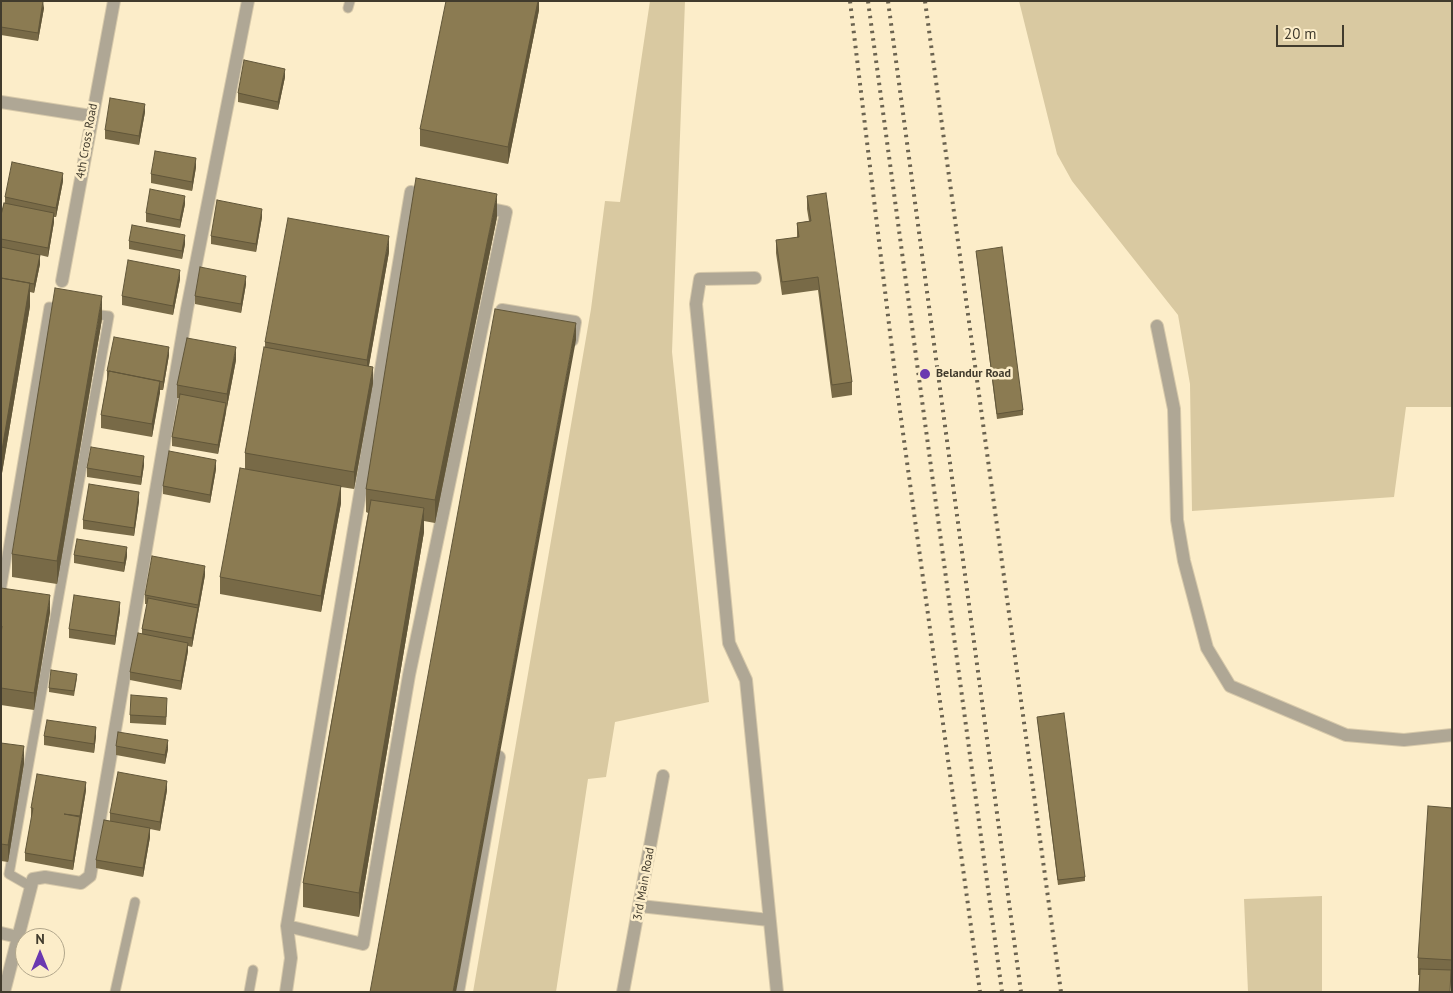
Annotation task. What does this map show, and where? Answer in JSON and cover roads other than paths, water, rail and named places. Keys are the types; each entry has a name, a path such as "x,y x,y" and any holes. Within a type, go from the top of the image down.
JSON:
{"street":[{"name":"4th Cross Road","path":"62,281 91,116 114,1"},
{"path":"20,928 33,880 45,877 81,883 90,876 187,309 248,1"},
{"path":"1,102 91,116"},
{"path":"286,992 292,958 287,926 411,192 439,198"},
{"path":"287,926 363,944 410,675 506,212 468,204"},
{"path":"755,278 700,279 696,304 729,643 746,680 777,992"},
{"path":"497,339 502,310 575,322 570,351"},
{"path":"1157,326 1174,409 1177,520 1184,561 1207,648 1230,686 1346,735 1404,740 1452,735"},
{"path":"458,992 501,749"},
{"name":"3rd Main Road","path":"623,992 663,776"},
{"path":"640,906 769,920"},
{"path":"1,933 15,936"},
{"path":"4,992 15,949"}],"lane":[{"path":"1,591 49,307 109,316 53,599 9,874 30,886"},
{"path":"115,992 135,902"},
{"path":"249,992 253,970"}],"railway":[{"path":"850,1 896,382 980,992"},
{"path":"868,1 1002,992"},
{"path":"888,1 1021,992"},
{"path":"925,1 1061,992"}],"place":[{"name":"Belandur Road","path":"925,374"}]}
